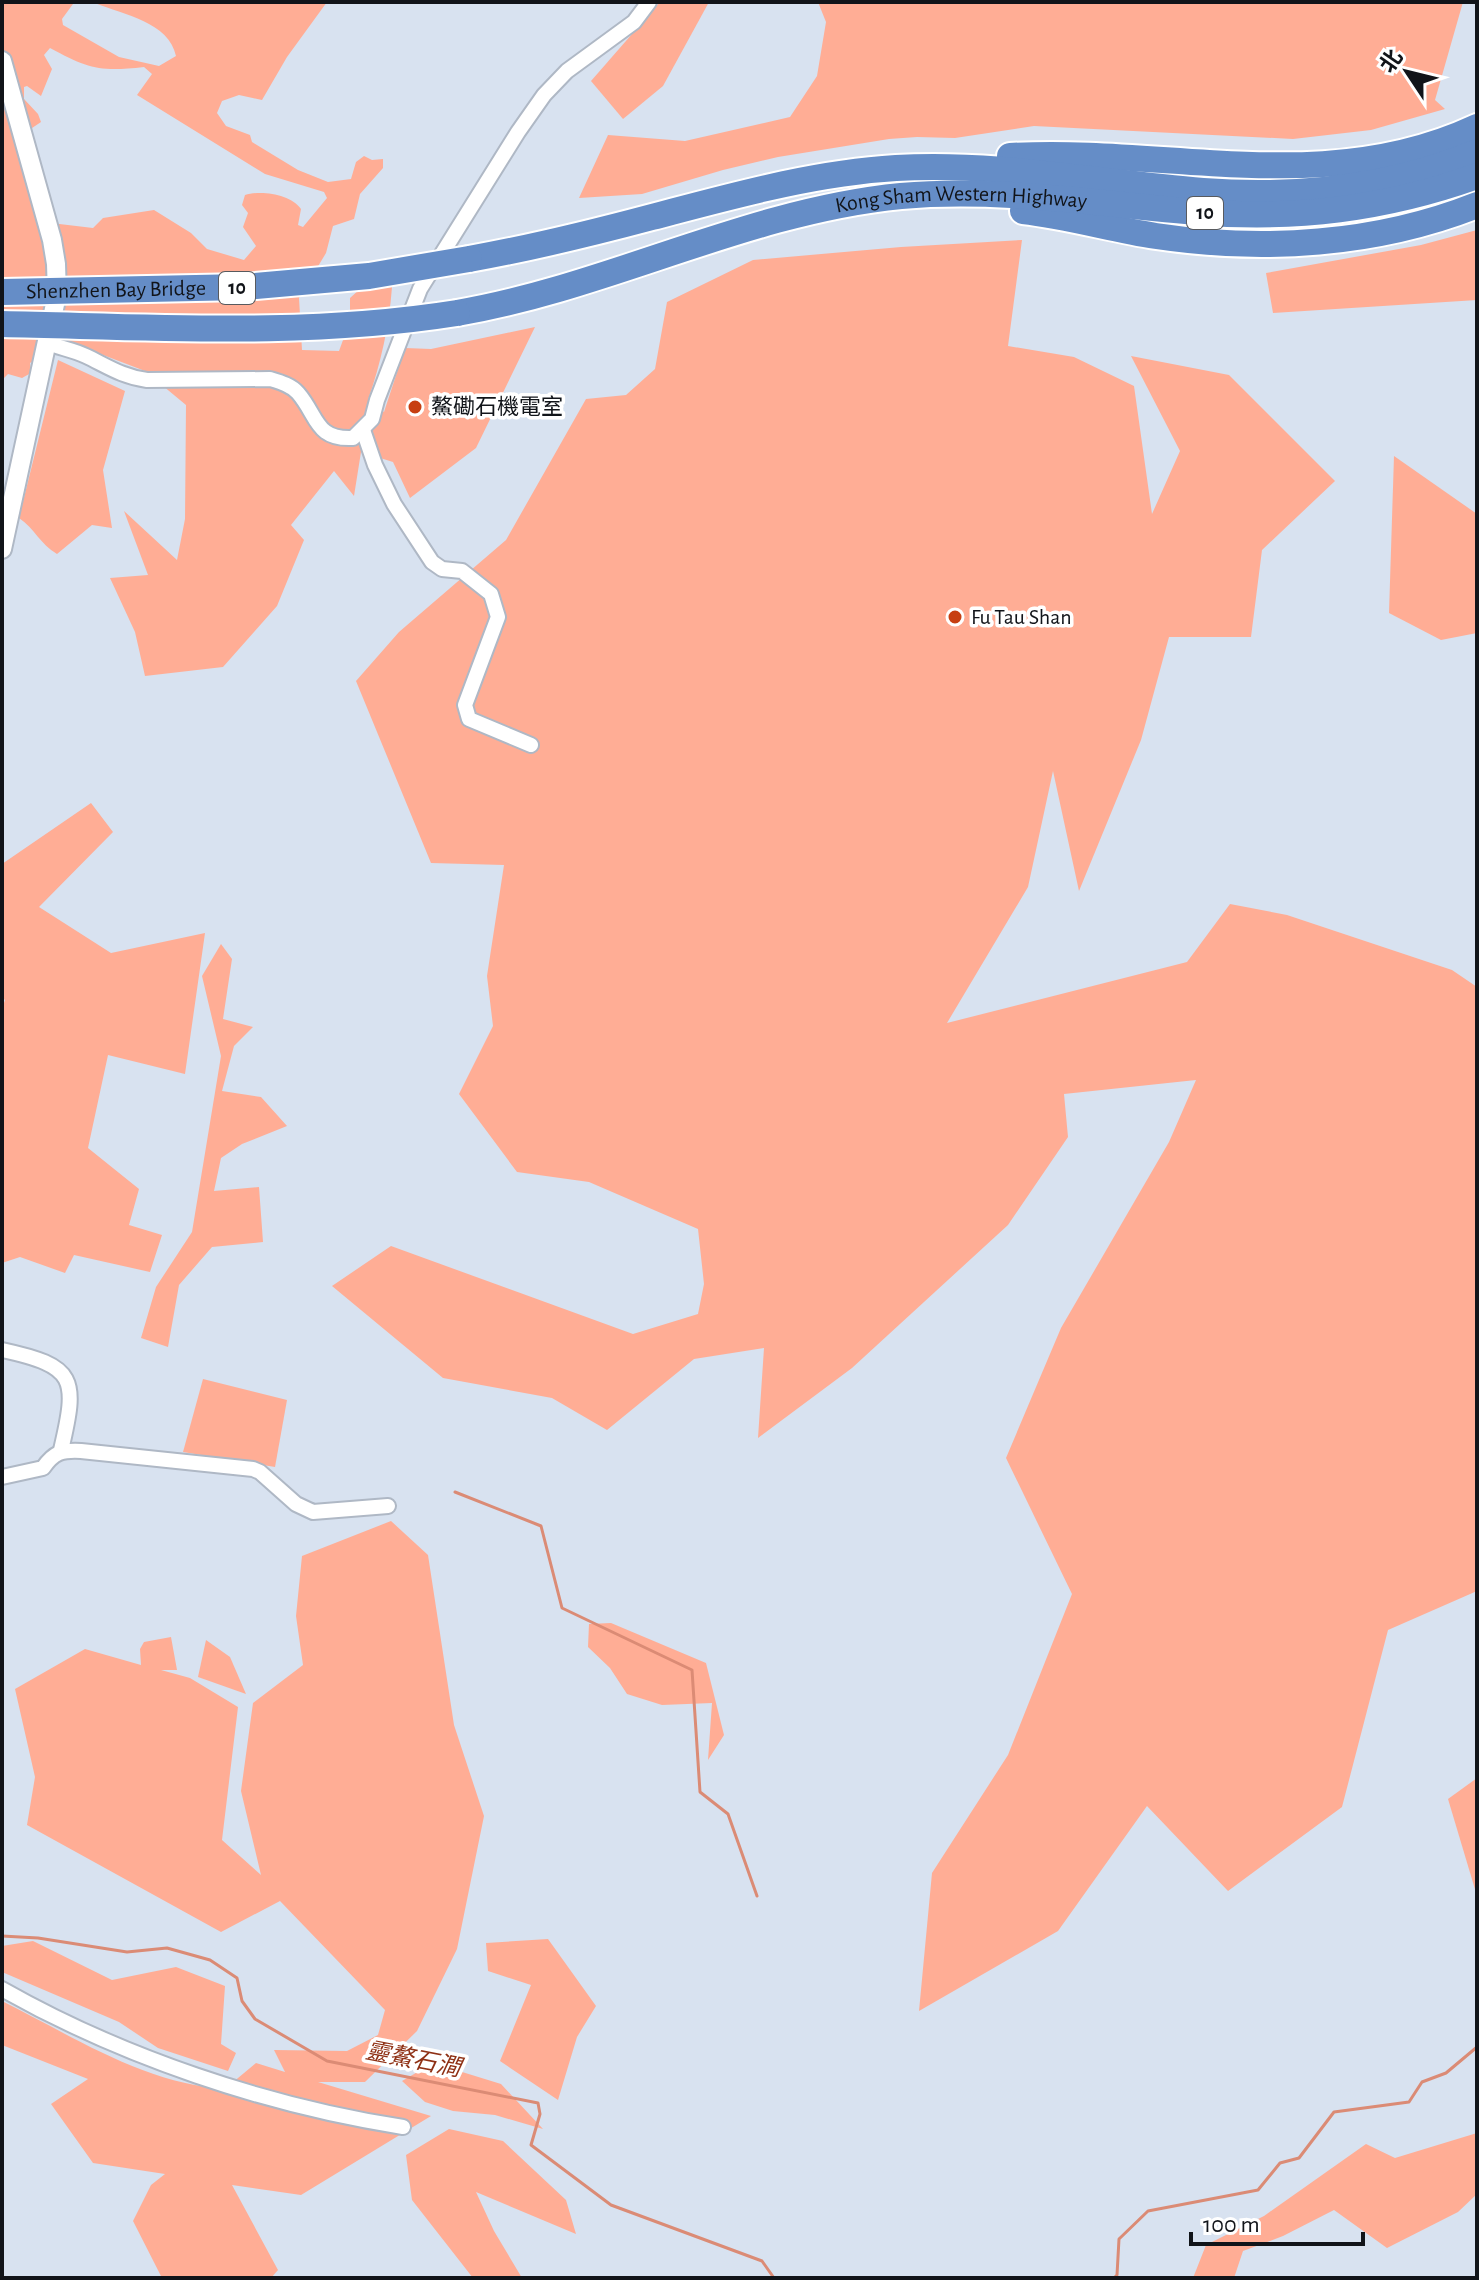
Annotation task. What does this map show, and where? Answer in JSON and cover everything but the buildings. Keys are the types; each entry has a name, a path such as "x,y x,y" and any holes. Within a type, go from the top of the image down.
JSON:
{"highway":[{"path":"928,167 1036,154 1238,166 1323,166 1403,152 1477,127"},
{"name":"Kong Sham Western Highway","path":"469,259 803,181 869,170 928,167 1032,172 1195,190 1278,193 1329,190 1379,182 1475,161"},
{"name":"Kong Sham Western Highway","path":"457,313 548,293 789,216 851,203 929,194 981,193 1198,212 1296,214 1385,204 1475,161"},
{"path":"929,194 968,205 1229,244 1297,244 1360,237 1421,224 1477,205"},
{"name":"Shenzhen Bay Bridge","path":"2,292 167,291 293,284 413,270 469,259"},
{"name":"Shenzhen Bay Bridge","path":"2,324 298,328 375,324 457,313"}],"street":[{"path":"48,343 139,379 270,379 285,383 298,393 320,429 339,439 353,438 372,419 420,289 518,132 544,95 567,71 634,22 649,2"},
{"path":"2,61 27,145 56,264 57,295 2,549"},
{"path":"363,430 375,465 394,504 432,562 442,569 462,571 491,594 498,617 465,705 469,719 531,745"},
{"path":"2,1350 42,1358 61,1369 66,1377 71,1408 61,1450"},
{"path":"2,1477 43,1468 52,1455 61,1450 253,1469 296,1504 313,1512 388,1506"},
{"path":"2,1989 45,2013 141,2054 285,2104 403,2127"}],"shaded area":[{"path":"2,2 327,2 287,57 262,100 239,95 222,101 217,113 226,126 250,135 252,142 298,170 328,182 351,179 356,162 364,156 372,160 383,159 383,168 360,194 354,219 333,226 326,253 299,298 302,350 339,351 350,321 350,298 371,279 392,287 384,344 368,400 384,412 405,348 431,349 535,327 476,448 410,498 393,462 361,452 354,496 334,471 291,525 304,540 277,606 223,667 145,676 135,632 110,578 148,575 124,511 177,560 185,519 186,405 145,371 56,337 51,223 93,228 103,218 154,210 191,233 207,249 244,260 256,246 243,227 248,213 242,205 245,195 267,193 290,200 301,209 298,225 303,227 327,198 324,192 265,174 137,95 152,74 144,67 95,67 50,48 44,55 52,69 41,96 24,87 24,99 41,122 32,128 27,126 2,48","holes":["95,3 155,27 172,44 176,56 159,66 119,57 63,25 62,19 73,4"]},
{"path":"660,2 709,2 663,86 623,119 591,81"},
{"path":"818,2 1463,2 1435,100 1445,109 1371,130 1293,139 1034,126 955,138 889,139 778,157 642,194 579,198 608,135 685,141 790,117 817,76 826,22"},
{"path":"2,77 27,184 38,211 51,263 42,355 30,363 31,373 22,378 8,374 2,380"},
{"path":"1477,230 1477,300 1273,313 1266,273 1421,245"},
{"path":"1022,240 1008,346 1074,357 1134,386 1152,514 1180,451 1131,356 1229,375 1335,481 1262,550 1251,637 1169,637 1141,740 1079,891 1053,771 1028,887 947,1023 1187,962 1230,904 1287,915 1452,970 1477,987 1477,1591 1388,1630 1342,1807 1228,1891 1147,1806 1058,1931 919,2011 932,1873 1008,1755 1072,1594 1006,1458 1061,1328 1169,1142 1196,1080 1064,1094 1068,1137 1008,1225 852,1368 758,1438 764,1348 694,1359 607,1430 552,1398 443,1378 332,1286 391,1246 633,1334 698,1314 704,1284 698,1229 589,1182 517,1172 459,1094 493,1026 487,976 504,865 431,863 356,681 399,632 506,540 586,399 626,395 655,369 667,302 753,260"},
{"path":"58,360 125,391 103,470 112,528 92,525 57,554 19,518"},
{"path":"1394,456 1477,514 1477,633 1441,640 1389,613"},
{"path":"91,803 113,832 39,907 111,953 205,933 185,1074 108,1055 88,1148 139,1189 129,1225 162,1235 150,1272 74,1255 65,1273 20,1257 2,1263 2,1009 5,1000 2,997 2,864"},
{"path":"221,944 232,959 223,1019 253,1027 234,1046 222,1091 261,1097 287,1126 242,1144 221,1158 214,1191 259,1187 263,1242 212,1247 179,1285 168,1347 141,1338 156,1287 192,1232 221,1056 202,976"},
{"path":"203,1379 287,1400 275,1467 183,1452"},
{"path":"391,1521 428,1555 454,1725 484,1816 457,1949 417,2031 365,2082 318,2082 431,2116 301,2195 232,2185 278,2270 271,2278 162,2278 133,2221 151,2185 165,2174 93,2163 51,2104 88,2079 2,2045 2,2001 139,2069 168,2079 226,2088 256,2063 285,2072 274,2050 347,2051 378,2035 385,2010 280,1901 221,1932 27,1825 35,1777 15,1689 85,1649 141,1665 140,1649 144,1642 171,1637 177,1670 161,1670 190,1678 238,1707 222,1840 261,1875 241,1791 253,1703 303,1665 296,1616 302,1556"},
{"path":"611,1623 706,1663 724,1735 708,1760 712,1703 662,1705 627,1694 610,1668 588,1647 589,1624"},
{"path":"206,1640 230,1657 246,1694 198,1677"},
{"path":"1477,1778 1477,1896 1448,1799"},
{"path":"548,1939 596,2006 577,2037 558,2100 500,2061 531,1985 488,1971 486,1943"},
{"path":"33,1941 112,1980 176,1967 225,1986 221,2044 236,2053 228,2071 158,2048 119,2022 2,1972 2,1946"},
{"path":"433,2063 501,2084 543,2129 495,2115 453,2111 425,2102 402,2081"},
{"path":"449,2129 503,2141 566,2200 576,2234 476,2192 494,2231 522,2278 473,2278 412,2200 406,2155"},
{"path":"1477,2133 1477,2194 1458,2212 1387,2248 1334,2210 1283,2236 1243,2251 1234,2278 1193,2278 1206,2245 1264,2216 1366,2144 1395,2158"}],"waterway":[{"path":"455,1492 541,1526 562,1608 692,1670 700,1792 728,1814 757,1896"},
{"name":"靈鰲石澗","path":"2,1936 38,1938 127,1952 167,1948 210,1960 237,1978 242,2001 255,2019 327,2061 538,2103 540,2114 531,2145 611,2205 762,2261 774,2278"},
{"name":"靈鰲石澗","path":"1114,2278 1117,2275 1119,2239 1148,2211 1258,2190 1280,2163 1299,2158 1334,2112 1409,2102 1422,2082 1446,2073 1477,2047"}],"place":[{"name":"鰲磡石機電室","path":"415,407"},
{"name":"Fu Tau Shan","path":"955,617"}]}
